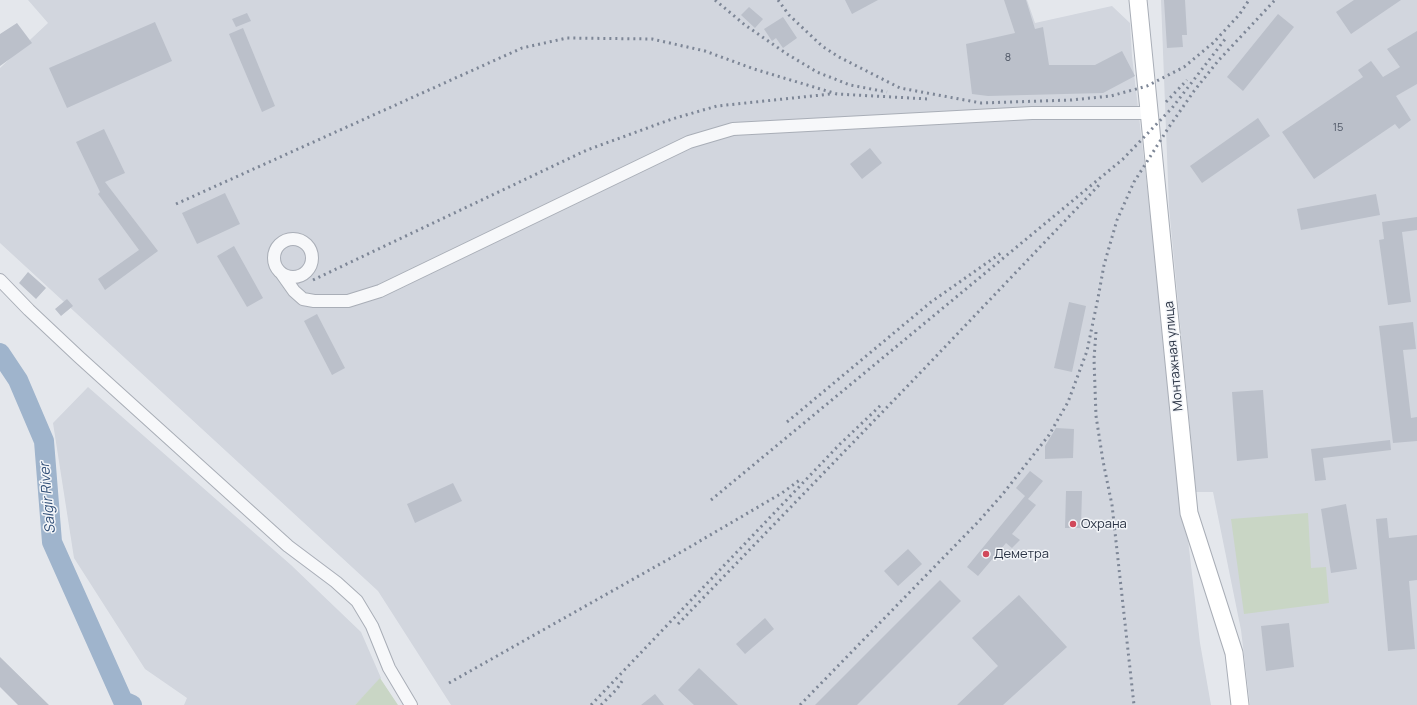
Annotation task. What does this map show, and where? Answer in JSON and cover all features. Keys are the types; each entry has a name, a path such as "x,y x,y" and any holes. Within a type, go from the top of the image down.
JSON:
{"street":[{"name":"Монтажная улица","path":"1138,0 1189,513 1234,653 1240,705"},
{"path":"282,274 294,291 303,299 314,302 348,302 380,291 689,142 733,129 1032,113 1150,113"},
{"path":"0,280 28,310 288,546 336,582 357,601 372,626 389,668 411,705"}],"shaded area":[{"path":"28,0 1027,0 1035,23 1112,6 1130,23 1132,56 1200,643 1211,705 451,705 378,591 0,243 0,68 48,23"},
{"path":"1161,0 1417,0 1417,705 1250,705 1241,630 1213,492 1196,492 1169,207"},
{"path":"88,387 291,565 361,632 381,678 355,705 184,705 187,698 145,669 74,558 53,423"}],"green space":[{"path":"1308,513 1311,568 1326,567 1329,603 1244,614 1231,519"},
{"path":"380,678 398,705 355,705"}],"building":[{"path":"845,0 878,0 852,14"},
{"path":"1004,0 1026,0 1035,29 1043,27 1049,65 1095,65 1122,51 1135,76 1103,93 988,96 972,94 966,44 1015,33"},
{"path":"1164,0 1185,0 1187,35 1182,35 1183,47 1167,48"},
{"path":"1354,0 1401,0 1351,34 1336,12"},
{"path":"749,7 763,19 755,28 741,15"},
{"path":"247,13 251,21 236,27 232,19"},
{"path":"1278,14 1294,27 1243,91 1227,77"},
{"path":"783,17 797,38 783,48 776,38 772,41 764,29"},
{"path":"155,22 172,61 67,108 49,68"},
{"path":"17,23 32,43 0,66 0,34"},
{"path":"243,28 275,106 262,112 229,34"},
{"path":"1417,31 1417,84 1396,96 1411,120 1399,129 1395,124 1314,179 1282,132 1363,77 1358,70 1371,61 1383,77 1400,67 1387,49"},
{"path":"1258,118 1270,136 1202,183 1190,166"},
{"path":"104,129 125,173 105,182 158,251 105,290 98,279 139,250 98,194 100,192 76,142"},
{"path":"870,148 882,163 862,179 850,164"},
{"path":"225,193 240,224 197,244 182,213"},
{"path":"1376,194 1380,215 1301,230 1297,209"},
{"path":"1417,217 1417,230 1402,232 1411,302 1388,305 1379,240 1384,239 1382,222"},
{"path":"234,246 263,298 247,307 217,256"},
{"path":"28,272 46,288 36,299 19,283"},
{"path":"67,299 73,306 61,316 55,309"},
{"path":"1069,302 1086,306 1072,372 1054,368"},
{"path":"317,314 345,368 332,375 304,321"},
{"path":"1413,322 1416,349 1403,350 1411,418 1417,417 1417,441 1393,443 1379,326"},
{"path":"1263,390 1268,458 1237,461 1232,392"},
{"path":"1056,428 1074,429 1073,458 1045,459 1045,446"},
{"path":"1390,440 1391,450 1323,458 1326,480 1315,481 1311,449"},
{"path":"1030,471 1043,481 1028,499 1036,505 1012,534 1020,540 1012,548 1006,543 978,576 967,567 1025,496 1016,488"},
{"path":"453,483 462,501 415,523 407,504"},
{"path":"1066,491 1082,491 1081,528 1065,528"},
{"path":"1346,504 1357,569 1331,573 1321,509"},
{"path":"1387,518 1389,538 1417,535 1417,580 1409,581 1415,649 1388,651 1376,519"},
{"path":"908,549 922,564 898,586 884,571"},
{"path":"940,580 961,601 857,705 815,705"},
{"path":"1019,595 1067,647 1003,705 957,705 998,666 972,638"},
{"path":"765,618 774,629 745,654 736,644"},
{"path":"1289,623 1294,667 1266,671 1261,626"},
{"path":"0,657 49,705 18,705 0,687"},
{"path":"699,668 738,705 694,705 678,690"},
{"path":"655,694 664,705 641,705"}],"waterway":[{"name":"Salgir River","path":"0,353 18,380 44,441 52,542 123,701 132,705"}],"railway":[{"path":"715,0 745,25 787,54 817,72 850,85 887,92"},
{"path":"778,0 789,15 822,46 839,57 900,88 981,103 1071,100 1111,96 1147,86 1184,67 1213,43 1239,15 1249,0"},
{"path":"800,705 978,522 1002,495 1049,435 1068,402 1087,351 1104,265 1117,220 1134,182 1194,91 1218,61 1275,0"},
{"path":"176,204 522,48 567,38 652,39 705,51 754,69 837,94 929,99"},
{"path":"711,500 1123,159 1172,108 1226,38"},
{"path":"1166,102 1187,80"},
{"path":"313,280 587,150 672,119 717,106 831,94"},
{"path":"678,624 1101,183"},
{"path":"787,422 931,302 1001,253"},
{"path":"1096,332 1094,359 1096,416 1112,505 1134,705"},
{"path":"591,705 839,445 882,404"},
{"path":"449,683 676,555 782,493 801,479"},
{"path":"601,705 617,689 624,678"}],"place":[{"name":"Охрана","path":"1073,524"},
{"name":"Деметра","path":"986,554"}]}
